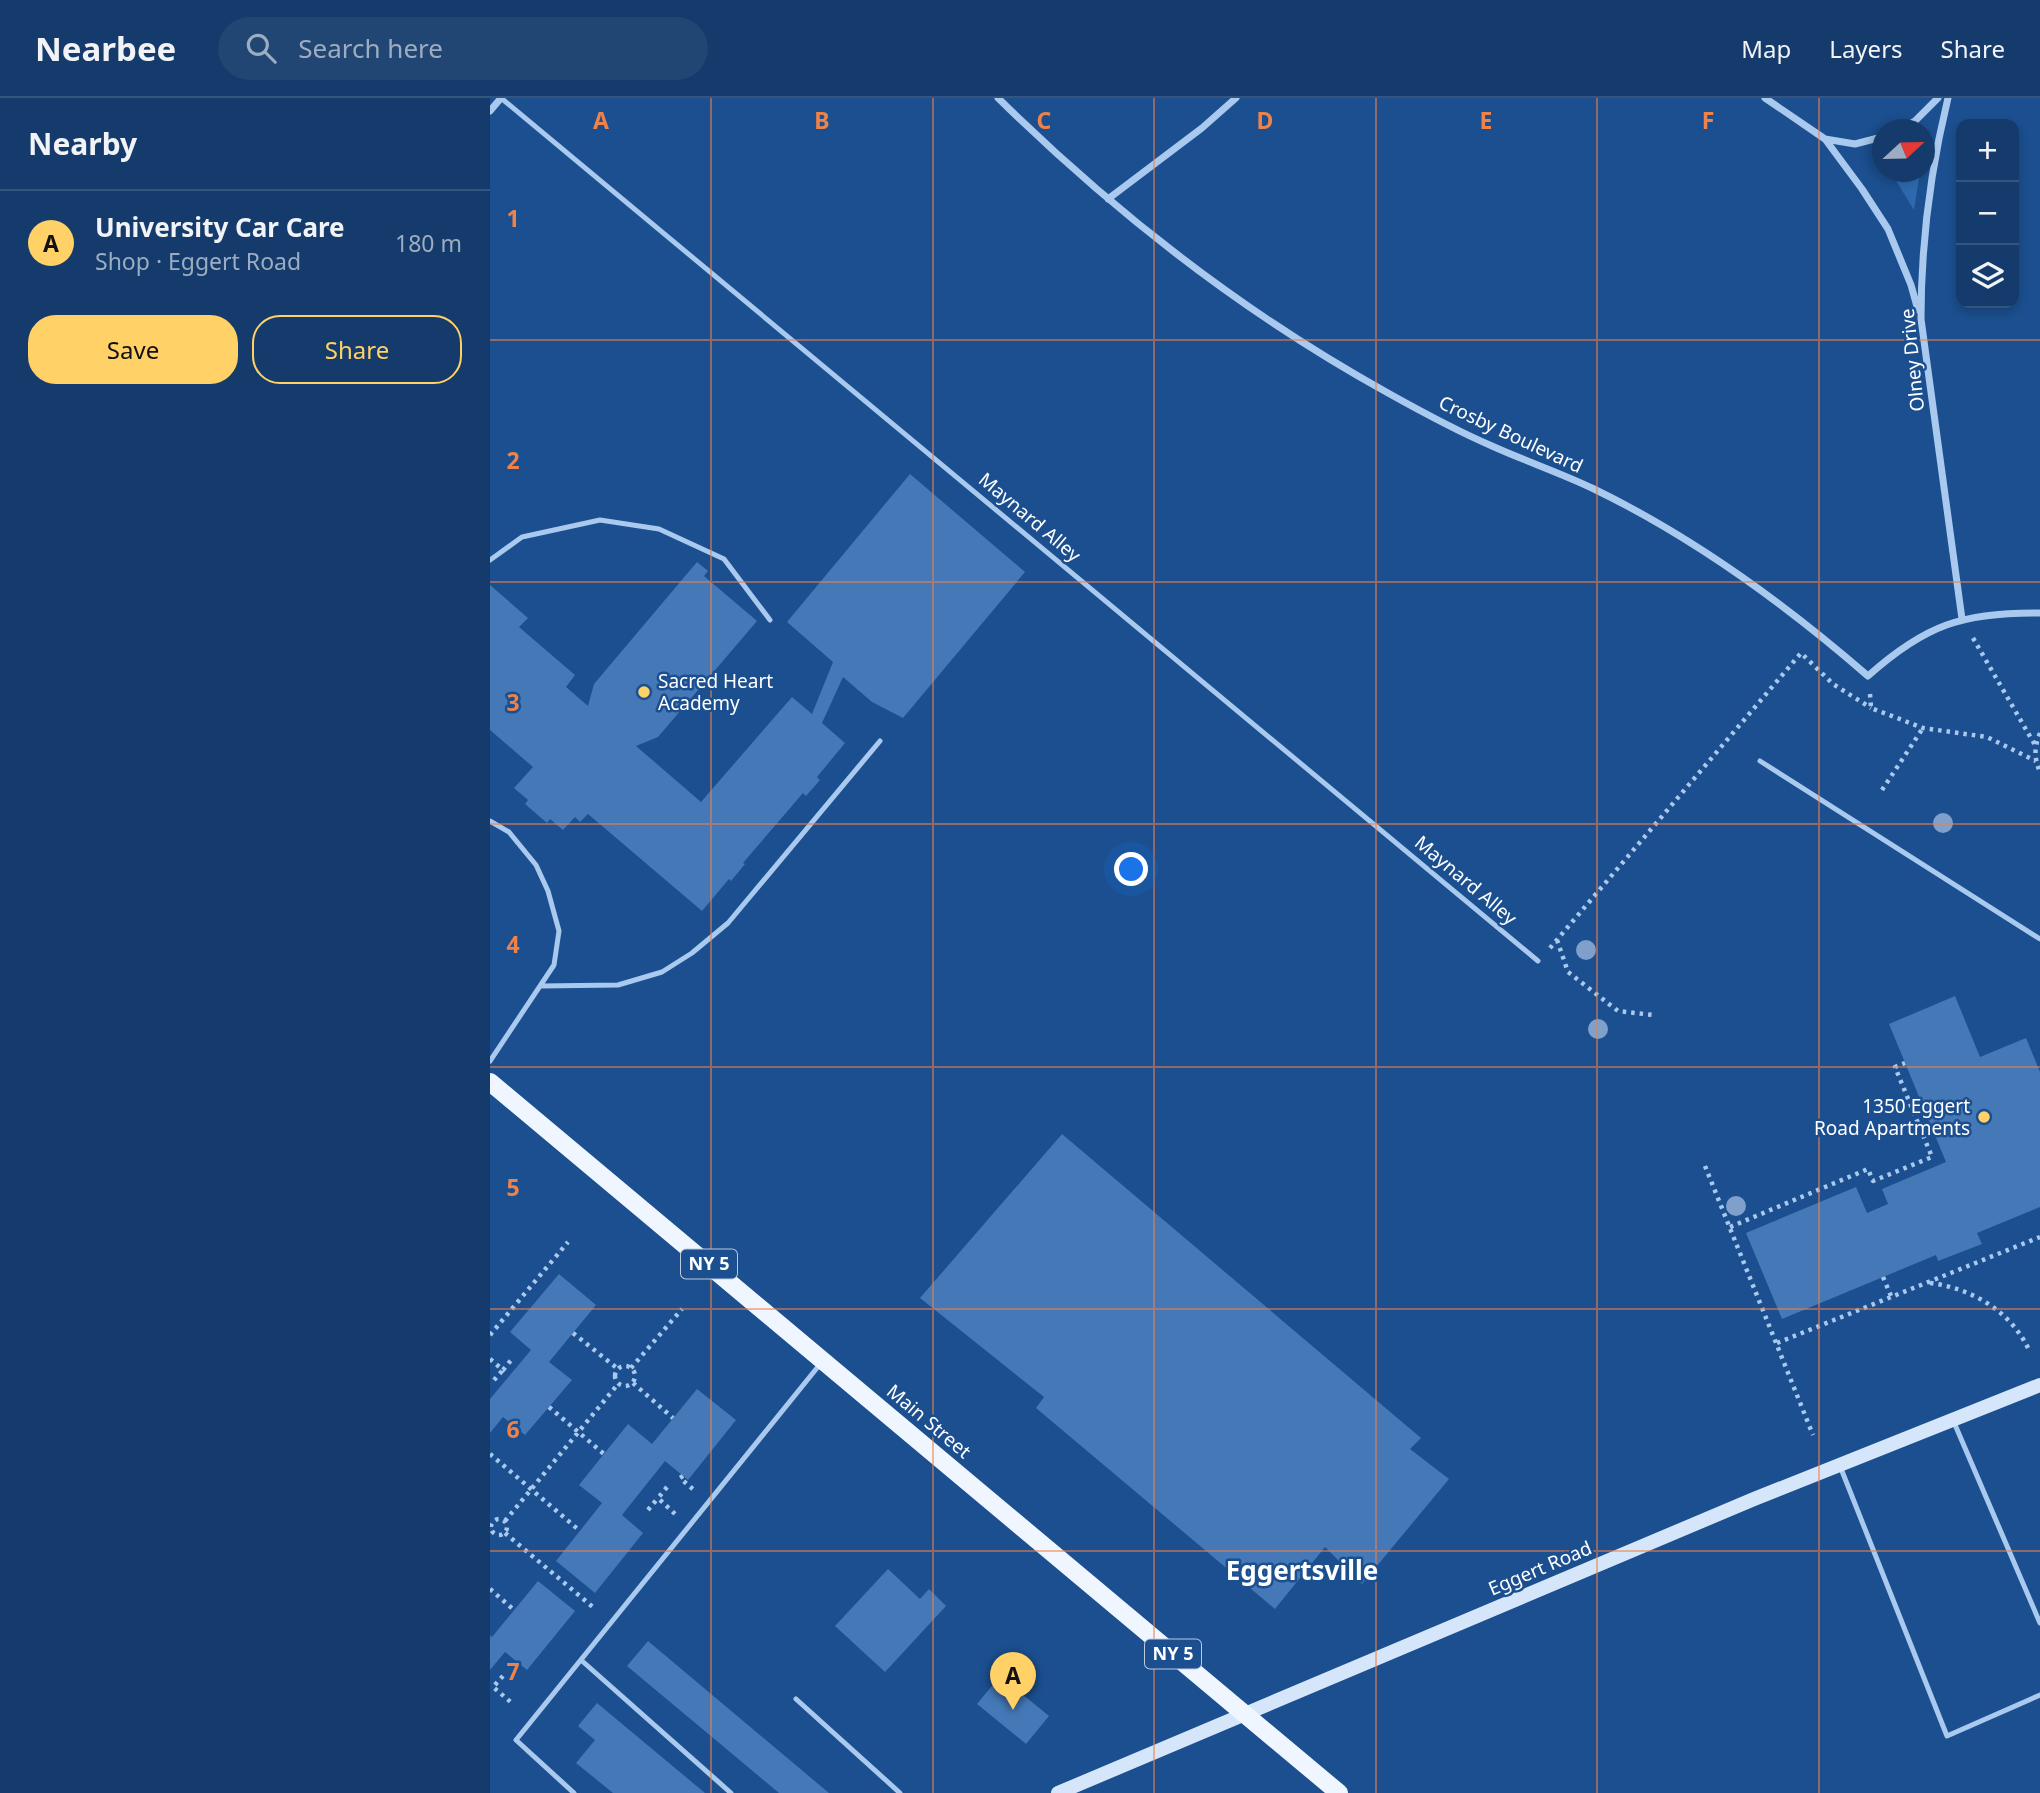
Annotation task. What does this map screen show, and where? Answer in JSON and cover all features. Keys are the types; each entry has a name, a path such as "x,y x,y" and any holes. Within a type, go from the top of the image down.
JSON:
{"main road":[{"name":"Main Street","path":"490,1082 1339,1793"}],"street":[{"path":"490,111 501,98"},
{"name":"Crosby Boulevard","path":"998,98 1038,138 1108,199 1218,285 1291,335 1388,393 1489,445 1594,489 1690,541 1762,589 1868,676"},
{"path":"1108,199 1237,98"},
{"path":"1765,98 1825,139 1862,189 1888,229 1911,285 1921,319"},
{"path":"1917,119 1938,98"},
{"name":"Olney Drive","path":"1948,98 1937,142 1925,218 1921,319 1962,620"},
{"path":"1825,139 1855,144 1872,139"},
{"path":"1868,676 1899,649 1936,628 2004,612 2040,613"},
{"name":"Eggert Road","path":"1058,1793 1754,1499 2040,1385"}],"lane":[{"name":"Maynard Alley","path":"501,98 1538,961"},
{"path":"490,560 522,537 600,520 659,529 724,559 771,620"},
{"path":"541,986 618,985 662,972 692,953 727,923 880,741"},
{"path":"1760,761 2040,939"},
{"path":"490,821 509,832 536,865 548,891 559,931 554,965 490,1061"},
{"path":"574,1793 516,1741 824,1360"},
{"path":"1953,1420 2040,1623"},
{"path":"1840,1465 1947,1736 2040,1695"},
{"path":"580,1660 731,1793"},
{"path":"796,1699 900,1793"}],"path":[{"path":"1962,620 2035,745"},
{"path":"1538,961 1801,653 1833,684 1871,708 1923,728 1987,737 2036,761"},
{"path":"1868,676 1871,708"},
{"path":"1882,790 1923,728"},
{"path":"2040,733 2035,745 2040,772"},
{"path":"1558,940 1568,972 1618,1011 1653,1015"},
{"path":"1730,1227 1868,1169 1873,1181 1932,1157 1895,1067 1905,1063"},
{"path":"1705,1166 1813,1435"},
{"path":"1777,1343 2040,1237"},
{"path":"490,1335 568,1242"},
{"path":"1883,1277 1891,1296"},
{"path":"1930,1283 1955,1288 1994,1307 2018,1329 2028,1348"},
{"path":"631,1368 682,1309"},
{"path":"573,1333 618,1369"},
{"path":"490,1359 503,1370"},
{"path":"494,1380 512,1359"},
{"path":"625,1366 631,1368 635,1373 633,1383 627,1387 618,1384 615,1378 618,1369 625,1366"},
{"path":"633,1383 673,1418"},
{"path":"505,1521 618,1384"},
{"path":"549,1408 604,1454"},
{"path":"490,1454 580,1531"},
{"path":"683,1476 680,1478 695,1491"},
{"path":"648,1510 667,1488"},
{"path":"658,1498 675,1514"},
{"path":"505,1521 492,1521 490,1529 492,1536 505,1533"},
{"path":"505,1521 505,1533"},
{"path":"505,1533 594,1608"},
{"path":"490,1589 514,1610"},
{"path":"503,1676 491,1689 513,1704"}],"shaded area":[{"path":"1897,182 1918,182 1914,210"}],"building":[{"name":"Sacred Heart Academy","path":"910,474 1025,572 903,718 872,702 843,677 822,723 845,743 817,777 820,780 806,796 803,793 743,863 745,864 731,881 729,879 702,911 588,814 580,822 575,817 563,830 550,819 547,823 525,804 528,800 514,788 533,767 490,730 490,585 528,618 519,627 575,675 566,687 588,706 594,684 697,562 708,571 704,576 757,621 658,737 636,746 701,802 792,697 812,714 833,662 787,622"},
{"name":"1350 Eggert Road Apartments","path":"1955,996 1980,1057 2026,1038 2040,1072 2040,1207 1977,1233 1982,1244 1938,1261 1936,1255 1782,1319 1746,1233 1856,1187 1867,1213 1888,1204 1882,1189 1946,1162 1889,1024"},
{"path":"1062,1134 1421,1438 1410,1449 1449,1479 1362,1584 1325,1547 1275,1609 1036,1408 1044,1397 920,1298"},
{"path":"559,1274 596,1305 549,1362 572,1380 525,1435 503,1417 490,1433 490,1399 531,1350 510,1332"},
{"path":"697,1389 736,1420 688,1480 665,1461 622,1515 643,1533 595,1593 556,1561 602,1503 579,1485 628,1424 652,1444"},
{"path":"888,1569 920,1599 929,1589 946,1606 885,1672 835,1626"},
{"path":"538,1581 575,1611 527,1670 505,1652 490,1670 490,1635 492,1637"},
{"path":"648,1641 829,1793 779,1793 627,1666"},
{"path":"1000,1676 1049,1716 1026,1744 977,1704"},
{"path":"597,1703 705,1793 613,1793 576,1763 595,1740 578,1726"}],"place":[{"name":"Sacred Heart Academy","path":"644,692"},
{"name":"1350 Eggert Road Apartments","path":"1984,1117"},
{"name":"University Car Care","path":"1013,1710"}],"district":[{"name":"Eggertsville","path":"1302,1571"}]}
